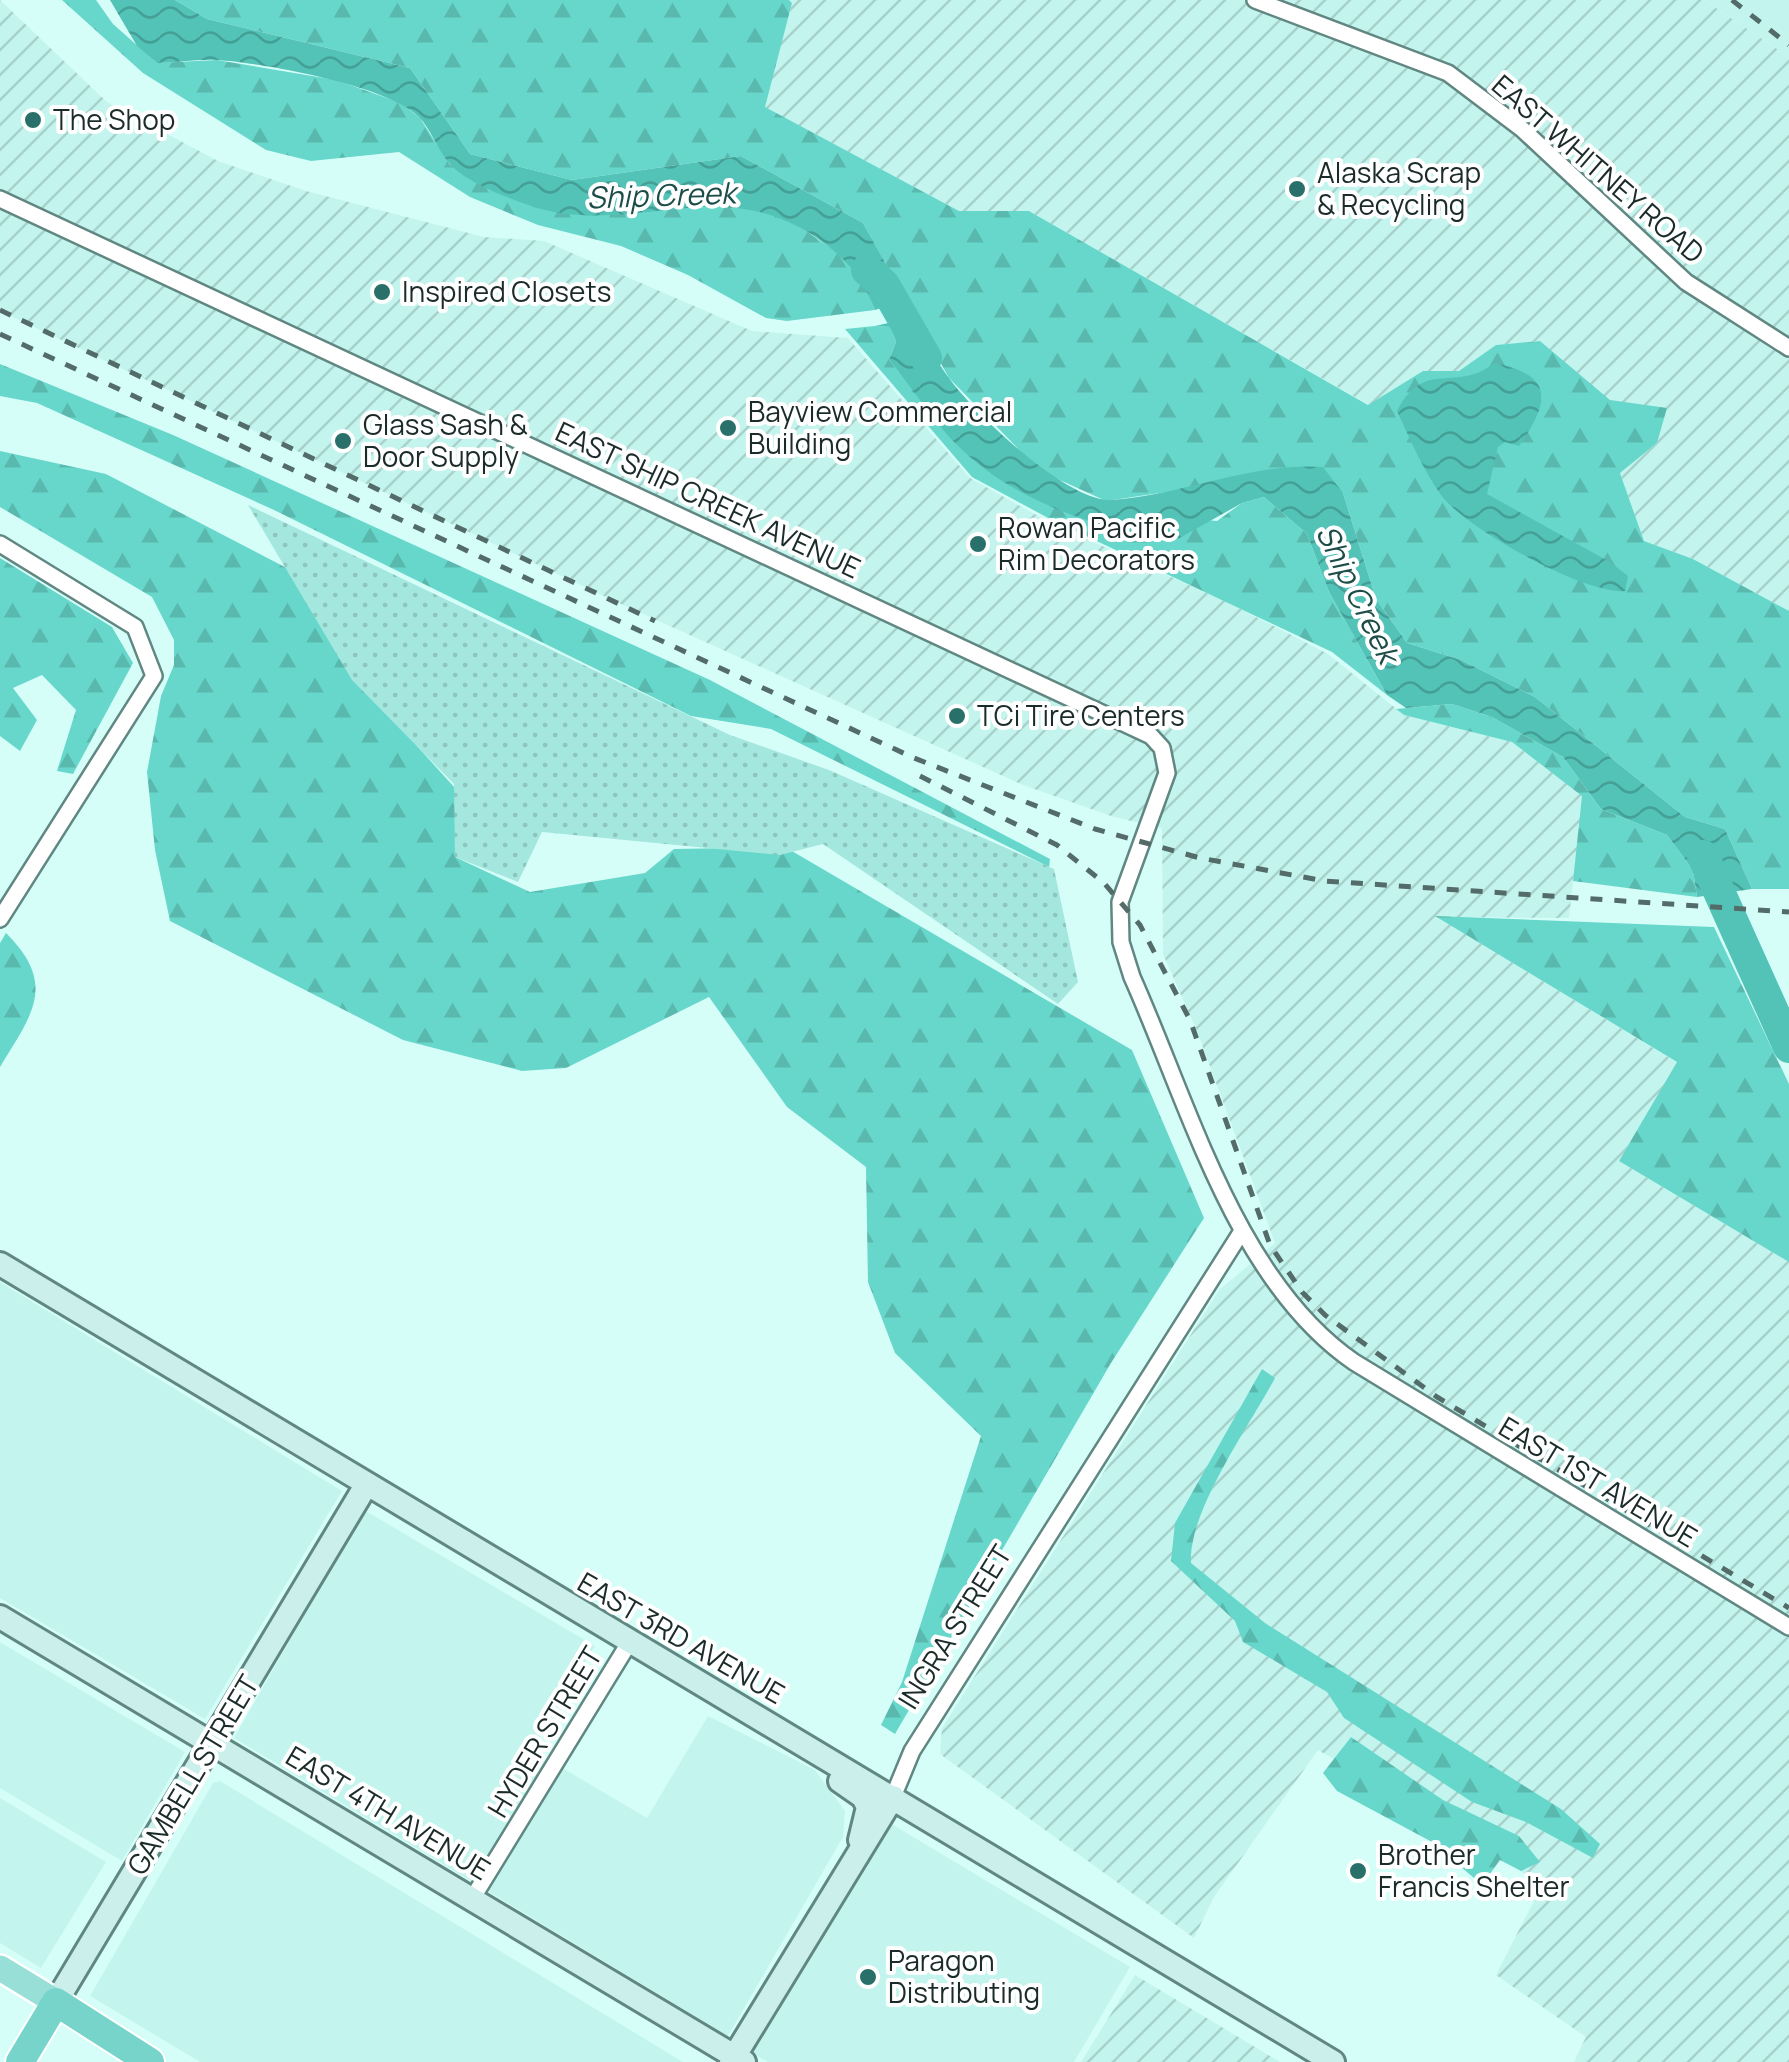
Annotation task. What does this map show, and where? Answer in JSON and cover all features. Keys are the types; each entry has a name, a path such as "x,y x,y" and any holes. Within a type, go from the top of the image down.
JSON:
{"highway":[{"name":"GAMBELL STREET","path":"20,2062 56,2002"},
{"path":"56,2002 150,2062"}],"main road":[{"name":"EAST 3RD AVENUE","path":"0,1264 1333,2062"},
{"name":"GAMBELL STREET","path":"56,2002 365,1486"},
{"name":"EAST 4TH AVENUE","path":"0,1617 736,2060"},
{"path":"826,1758 838,1779 863,1797 868,1807 856,1853"},
{"name":"INGRA STREET","path":"736,2060 856,1853 870,1840 893,1797"},
{"path":"0,1968 56,2002"}],"street":[{"name":"EAST WHITNEY ROAD","path":"1255,0 1448,73 1522,129 1686,282 1789,348"},
{"name":"EAST SHIP CREEK AVENUE","path":"0,198 1151,736 1162,748 1167,773 1125,885 1121,942 1132,978 1242,1231"},
{"path":"0,544 135,627 154,676 0,919"},
{"name":"EAST 1ST AVENUE","path":"1242,1231 1264,1270 1300,1318 1332,1348 1789,1627"},
{"name":"INGRA STREET","path":"893,1797 912,1751 1242,1231"},
{"name":"HYDER STREET","path":"472,1899 629,1643"}],"shaded area":[{"path":"0,0 107,102 218,161 306,191 484,237 544,241 752,331 848,338 970,478 1047,521 1229,603 1328,654 1404,715 1512,742 1583,796 1569,918 1437,917 1678,1063 1619,1161 1789,1262 1789,2062 1574,2062 1586,2037 1496,1975 1541,1887 1499,1854 1318,1750 1214,1897 1194,1938 940,1754 942,1728 1219,1290 1275,1243 1197,1031 1163,954 1162,828 1114,817 1023,785 621,604 0,311"},
{"path":"789,0 1704,0 1789,57 1789,611 1693,559 1644,541 1620,473 1657,443 1540,341 1496,345 1460,371 1423,371 1369,405 1029,211 959,211 764,107 792,3"},
{"path":"1704,0 1789,0 1789,57"},
{"path":"248,505 730,735 829,770 1054,869 1078,982 1058,1004 823,844 780,855 542,832 518,882 455,857 454,784 352,680"},
{"path":"0,1282 342,1491 205,1719 0,1598"},
{"path":"364,1510 595,1646 532,1750 647,1818 708,1716 815,1770 845,1811 843,1837 728,2036 234,1738"},
{"path":"0,1642 185,1752 122,1861 0,1788"},
{"path":"220,1781 683,2062 200,2062 90,1996 213,1783"},
{"path":"0,1798 106,1862 41,1968 0,1943"},
{"path":"890,1823 1130,1967 1074,2062 768,2062 750,2052"},
{"path":"1135,1975 1280,2062 1081,2062"}],"green space":[{"path":"62,0 96,0 113,24 157,63 217,60 336,80 401,103 420,118 450,165 690,208 739,205 784,216 844,257 862,278 875,310 787,321 766,318 688,275 621,246 538,225 470,197 399,152 311,161 266,150 143,73"},
{"path":"175,0 789,0 792,3 765,107 959,211 1029,211 1368,405 1423,371 1459,371 1496,345 1540,341 1610,400 1667,408 1657,443 1620,473 1644,541 1693,559 1789,611 1789,889 1752,889 1725,829 1685,817 1535,697 1461,660 1407,643 1376,599 1343,493 1173,491 1106,501 1040,471 949,378 863,223 741,156 572,180 470,154 410,68 207,19"},
{"path":"891,327 896,342 889,360 904,378 1044,503 1217,521 1242,503 1264,497 1307,534 1329,592 1387,695 1332,652 1050,519 972,477 845,329"},
{"path":"0,364 173,435 710,680 1050,859 1049,867 771,729 691,716 274,510 37,403 0,396"},
{"path":"0,451 106,474 329,590 417,746 474,809 455,857 530,892 645,873 674,849 785,847 1132,1050 1204,1218 1111,1363 895,1734 881,1725 902,1682 981,1436 895,1353 868,1282 866,1167 787,1107 709,997 566,1068 522,1071 403,1040 170,921 155,850 147,772 161,696 174,665 174,640 152,597 0,507"},
{"path":"0,558 112,627 133,663 73,774 57,771 76,710 42,675 13,688 37,720 20,751 0,736"},
{"path":"1452,704 1492,717 1563,757 1601,809 1667,835 1693,870 1697,897 1573,881 1582,796 1512,742 1404,715 1396,709"},
{"path":"1435,916 1714,927 1789,1084 1789,1262 1619,1161 1677,1062"},
{"path":"6,933 32,968 35,984 30,1015 0,1067 0,943"},
{"path":"1262,1369 1275,1378 1210,1494 1199,1519 1191,1563 1265,1623 1561,1809 1600,1844 1593,1858 1526,1822 1472,1802 1344,1718 1327,1692 1243,1642 1235,1621 1171,1561 1175,1523"},
{"path":"1351,1737 1443,1800 1519,1836 1540,1862 1521,1871 1500,1860 1482,1885 1432,1842 1337,1791 1323,1773"}],"water":[{"path":"110,0 175,0 207,19 410,68 470,154 572,180 741,156 863,223 906,300 875,310 858,277 835,252 779,218 744,209 709,207 606,215 534,207 476,183 455,169 419,117 380,95 263,66 217,60 157,63 137,46"},
{"path":"915,317 944,371 979,412 1048,472 1093,497 1139,497 1270,469 1323,467 1343,493 1376,599 1407,643 1461,660 1535,697 1685,817 1725,829 1752,889 1697,897 1693,870 1667,835 1601,809 1563,757 1492,717 1452,704 1406,708 1387,695 1329,592 1307,534 1264,497 1242,503 1178,539 1088,521 1030,497 978,464 947,434 889,360 896,342 891,327 875,326"},
{"path":"1494,363 1528,375 1537,383 1541,404 1519,446 1505,442 1498,447 1487,494 1610,562 1628,576 1625,591 1583,582 1499,541 1454,509 1428,475 1397,411 1419,385 1467,376"}],"waterway":[{"name":"Ship Creek","path":"867,270 884,285 926,358"},
{"name":"Ship Creek","path":"1703,856 1789,1047"}],"railway":[{"path":"1732,0 1789,45"},
{"path":"0,310 655,621"},
{"path":"0,334 914,758 1095,829 1200,858 1325,881 1789,912"},
{"path":"920,776 1057,845 1104,883 1140,925 1190,1020 1270,1245 1302,1292 1325,1315 1437,1397 1789,1608"}],"place":[{"name":"The Shop","path":"33,120"},
{"name":"Alaska Scrap & Recycling","path":"1297,189"},
{"name":"Inspired Closets","path":"382,292"},
{"name":"Bayview Commercial Building","path":"728,428"},
{"name":"Glass Sash & Door Supply","path":"343,441"},
{"name":"Rowan Pacific Rim Decorators","path":"978,544"},
{"name":"TCi Tire Centers","path":"957,716"},
{"name":"Brother Francis Shelter","path":"1358,1871"},
{"name":"Paragon Distributing","path":"868,1977"}]}
